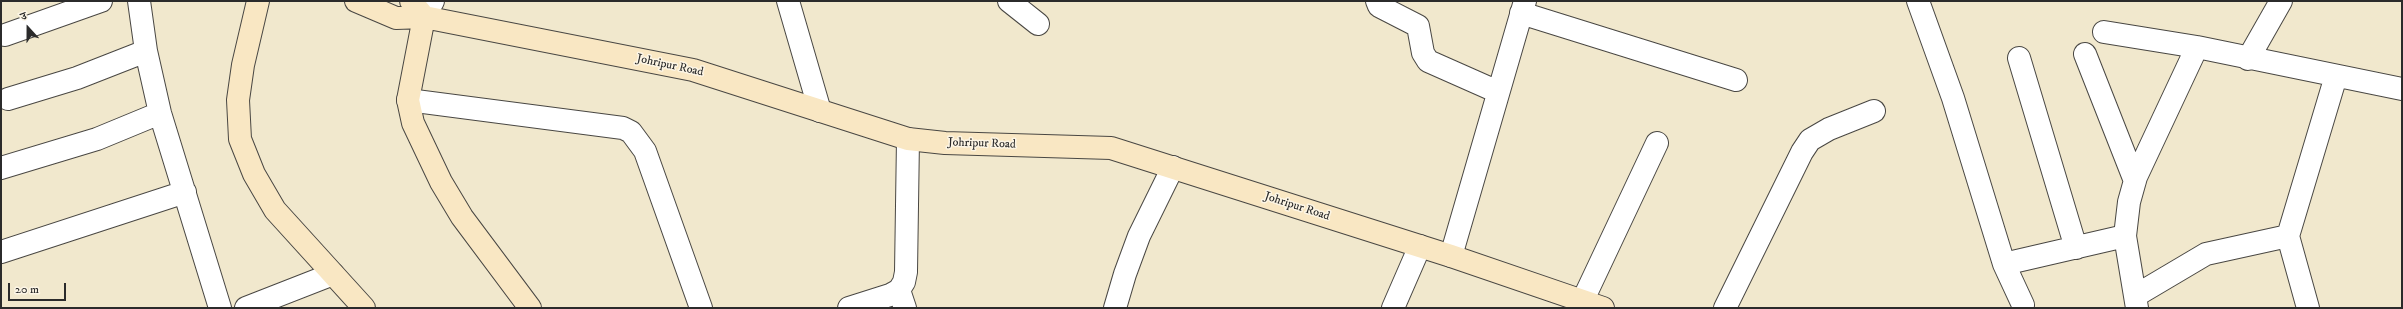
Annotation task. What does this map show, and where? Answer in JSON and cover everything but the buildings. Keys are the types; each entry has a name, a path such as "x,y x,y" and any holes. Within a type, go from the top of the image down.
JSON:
{"street":[{"path":"5,35 101,1"},
{"path":"139,1 146,51 160,113 220,308"},
{"path":"258,1 243,65 238,100 240,139 254,174 275,210 364,308"},
{"name":"Johripur Road","path":"356,1 396,18 423,6 693,70 908,139 945,143 1111,148 1451,256 1596,306"},
{"path":"788,1 820,111"},
{"path":"1010,1 1038,24"},
{"path":"1377,1 1379,6 1418,26 1423,53 1428,61 1498,92"},
{"path":"1918,1 1953,98 2004,264 2023,305"},
{"path":"2248,59 2278,2"},
{"path":"423,6 408,100 413,122 441,182 486,250 530,308"},
{"path":"1451,256 1523,7 1736,80"},
{"path":"2104,32 2197,47 2248,59 2402,89"},
{"path":"2197,47 2135,181 2129,202 2125,236 2136,302 2206,254 2288,236"},
{"path":"8,99 77,78 146,51"},
{"path":"2085,54 2135,181"},
{"path":"2019,58 2076,248"},
{"path":"2308,308 2288,236 2336,76"},
{"path":"408,100 615,127 632,132 645,151 701,308"},
{"path":"1725,308 1802,152 1810,140 1829,129 1874,111"},
{"path":"1,168 97,139 160,113"},
{"path":"849,308 902,299 906,272 908,139"},
{"path":"1596,306 1657,143"},
{"path":"1116,308 1139,236 1173,167"},
{"path":"1,252 185,192"},
{"path":"2004,264 2125,236"},
{"path":"1393,308 1420,246"},
{"path":"246,308 281,302 334,274"}]}
